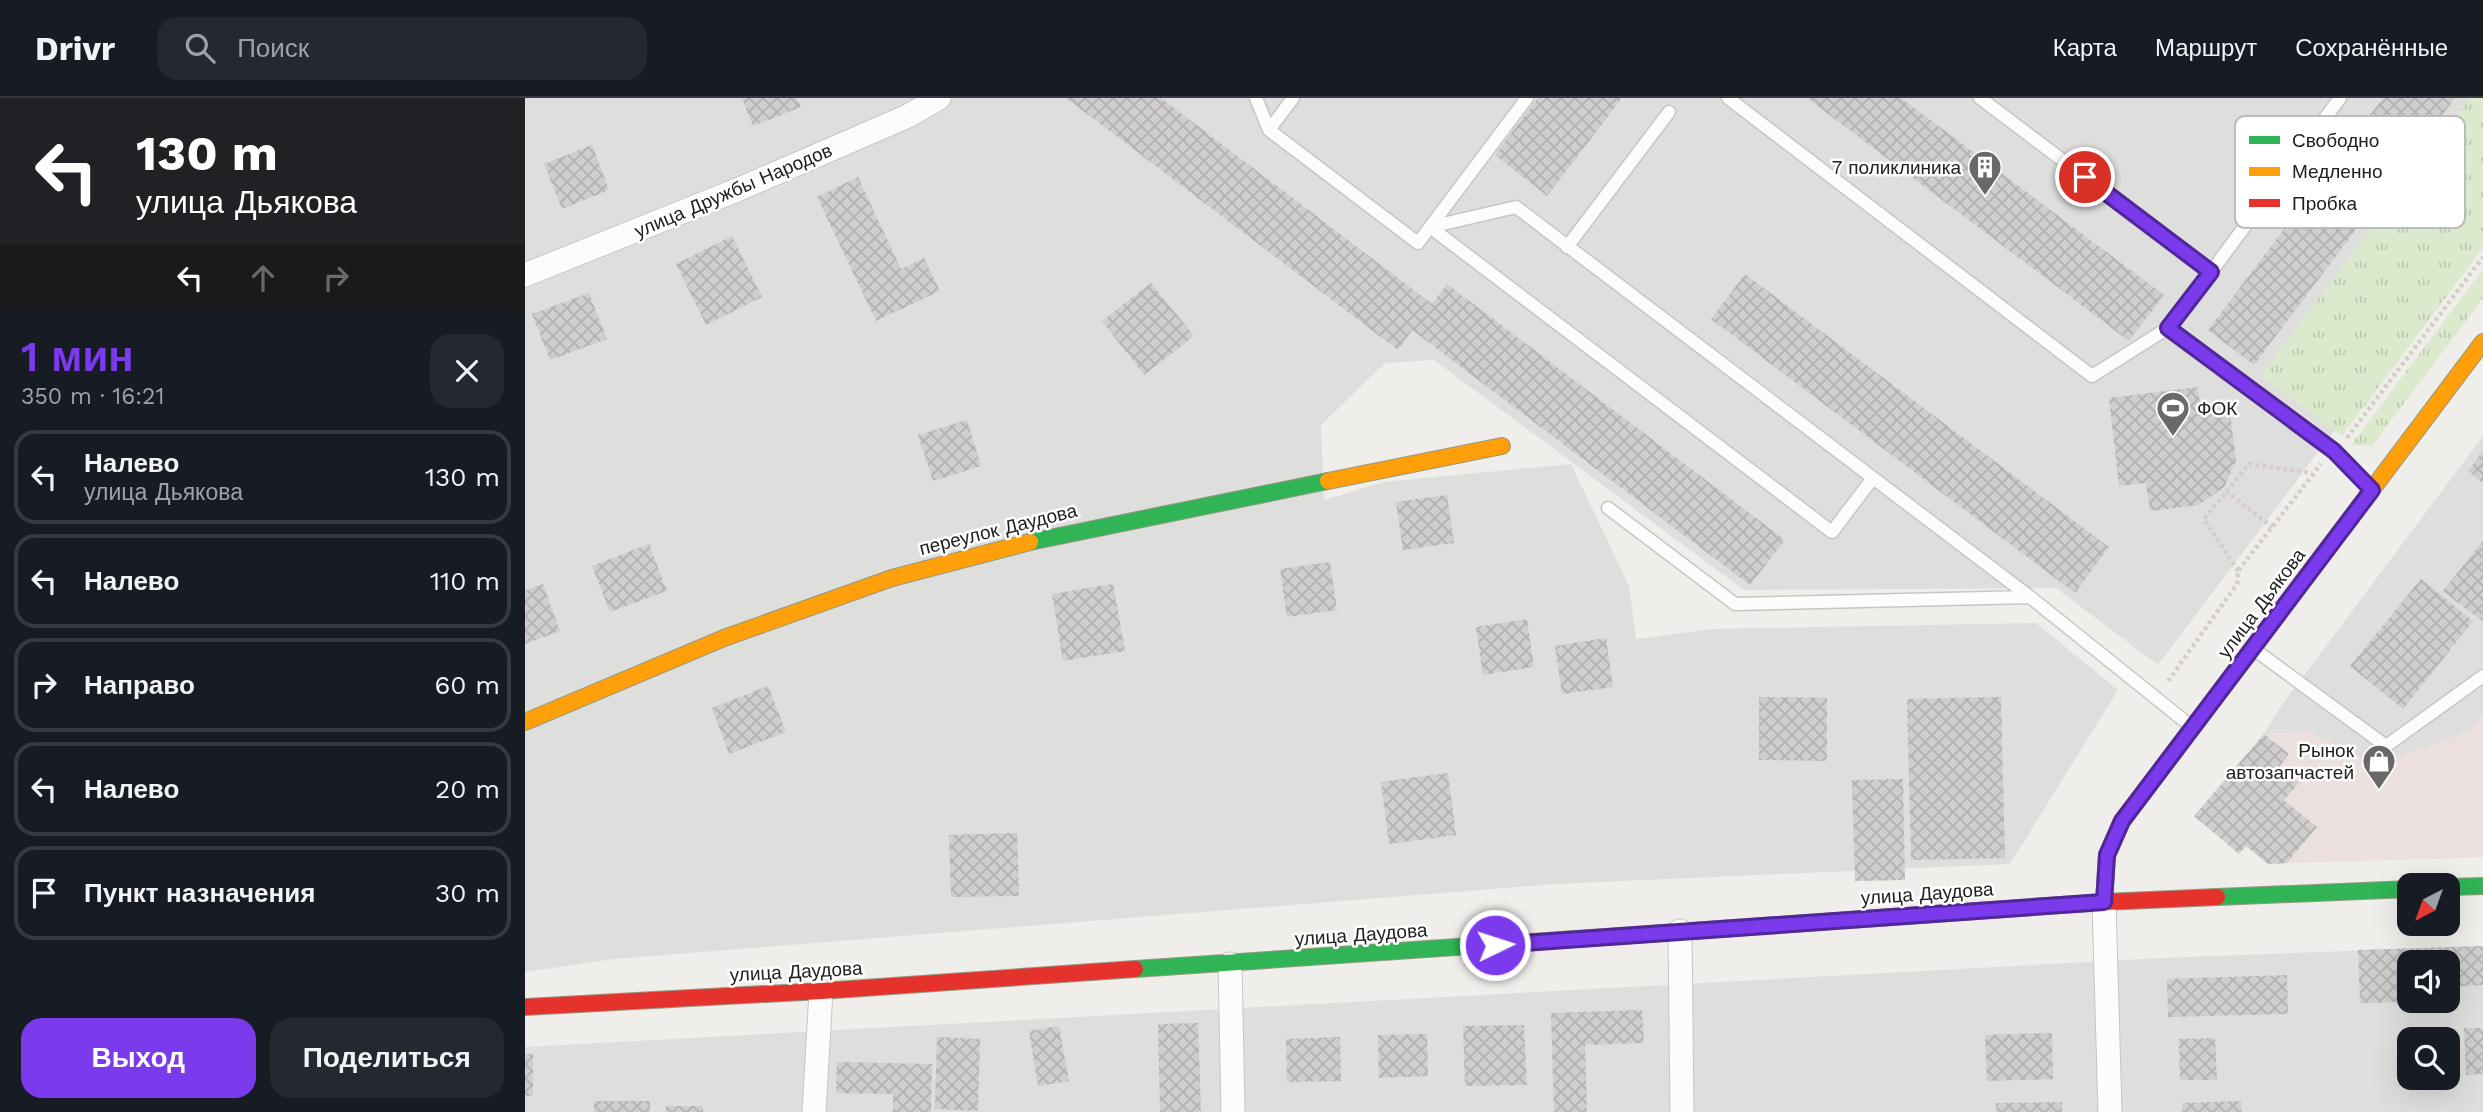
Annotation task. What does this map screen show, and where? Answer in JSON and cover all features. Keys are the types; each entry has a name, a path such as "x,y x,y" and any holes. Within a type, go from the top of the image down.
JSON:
{"street":[{"name":"улица Дружбы Народов","path":"525,275 737,190 908,116 939,98"},
{"name":"улица Дьякова","path":"2104,902 2107,855 2122,821 2483,342"},
{"name":"переулок Даудова","path":"525,722 724,638 892,578 1055,534 1502,446"},
{"path":"2461,887 2483,886"},
{"name":"улица Даудова","path":"525,1007 1230,964 2104,902 2397,890"},
{"path":"2104,902 2110,1112"},
{"path":"1680,931 1682,1112"},
{"path":"1230,964 1233,1112"},
{"path":"814,1112 821,991"}],"lane":[{"path":"1256,98 1269,130 1418,243 1527,98"},
{"path":"1269,130 1293,98"},
{"path":"1728,98 2092,376 2168,328 2244,228"},
{"path":"1980,98 2211,272"},
{"path":"2327,116 2340,98"},
{"path":"1567,247 1669,112"},
{"path":"1430,227 1516,207 2030,597 2193,728"},
{"path":"1430,227 1832,532 1873,478"},
{"path":"2168,328 2334,451 2372,490"},
{"path":"1608,508 1735,604 2030,597"},
{"path":"2254,649 2386,746 2483,676"}],"path":[{"path":"2155,699 2237,584 2238,571 2313,473 2348,437 2483,257"},
{"path":"2238,571 2204,519 2249,464 2313,473"},
{"path":"2226,491 2271,527"}],"shaded area":[{"path":"525,98 2483,98 2483,233 2158,665 2056,588 1744,590 1434,360 1385,363 1321,425 1324,500 1384,482 1571,464 1629,586 1636,639 1713,629 2036,623 2118,690 2010,864 1555,884 614,959 525,972"},
{"path":"2483,436 2483,715 2468,732 2374,765 2309,732 2264,734 2281,706"},
{"name":"Рынок автозапчастей","path":"2483,715 2483,857 2268,864 2246,846 2265,782 2289,754 2264,734 2309,732 2374,765 2468,732"},
{"path":"2483,946 2483,1112 525,1112 525,1047 2161,958"}],"green space":[{"path":"2470,98 2483,98 2483,248 2342,436 2261,375 2372,228 2465,228 2465,116 2456,116"},
{"path":"2483,269 2483,298 2372,446 2351,445"}],"building":[{"path":"742,98 797,98 801,107 753,126"},
{"path":"1066,98 1161,98 1432,304 1447,284 1785,540 1750,585 1412,330 1398,350"},
{"path":"1538,98 1622,98 1547,196 1495,155"},
{"name":"7 поликлиника","path":"1807,98 1901,98 2164,295 2129,341"},
{"path":"2383,98 2455,98 2441,116 2369,116"},
{"path":"592,145 609,190 562,209 544,164"},
{"path":"858,177 901,269 924,258 940,291 876,321 817,197"},
{"path":"2285,228 2357,228 2254,365 2208,330"},
{"path":"732,236 762,297 706,325 676,264"},
{"path":"1745,274 2109,547 2075,593 1711,319"},
{"path":"1151,283 1194,336 1144,375 1102,321"},
{"path":"589,293 607,339 550,360 532,314"},
{"name":"ФОК","path":"2198,387 2201,414 2230,411 2236,461 2224,487 2199,505 2150,511 2146,483 2119,486 2109,398"},
{"path":"967,420 981,466 933,481 918,435"},
{"path":"2483,451 2483,483 2468,471"},
{"path":"1447,495 1454,543 1403,550 1396,502"},
{"path":"2483,541 2483,622 2443,591"},
{"path":"649,544 667,591 610,612 592,566"},
{"path":"1330,562 1337,610 1287,617 1280,569"},
{"path":"2421,579 2473,621 2403,709 2350,666"},
{"path":"543,584 560,631 525,644 525,591"},
{"path":"1113,584 1125,651 1063,661 1052,594"},
{"path":"1527,619 1534,667 1483,675 1476,627"},
{"path":"1606,638 1613,687 1562,694 1555,646"},
{"path":"768,686 786,732 729,754 712,708"},
{"path":"1759,697 1827,698 1827,761 1759,760"},
{"path":"2001,697 2005,858 1911,860 1907,699"},
{"path":"2264,734 2289,754 2279,767 2299,783 2284,800 2317,827 2287,863 2268,864 2246,846 2239,854 2194,816"},
{"path":"1448,773 1456,835 1389,844 1381,782"},
{"path":"1903,779 1905,880 1855,881 1852,780"},
{"path":"1017,833 1019,896 951,897 949,835"},
{"path":"2483,946 2483,985 2460,986 2460,950 2397,950 2397,1002 2360,1003 2358,950"},
{"path":"2287,975 2288,1014 2168,1017 2167,979"},
{"path":"1642,1010 1644,1043 1585,1045 1587,1112 1554,1112 1551,1013"},
{"path":"1198,1023 1201,1112 1160,1112 1158,1024"},
{"path":"1524,1025 1527,1085 1465,1086 1463,1026"},
{"path":"1059,1026 1069,1081 1038,1086 1029,1031"},
{"path":"2464,1028 2483,1028 2483,1074 2466,1075"},
{"path":"2052,1033 2053,1079 1987,1081 1985,1035"},
{"path":"1427,1034 1428,1076 1379,1078 1378,1035"},
{"path":"937,1037 980,1039 978,1111 935,1109"},
{"path":"1340,1037 1341,1081 1287,1082 1286,1039"},
{"path":"2215,1038 2217,1080 2180,1080 2179,1039"},
{"path":"525,1054 533,1054 533,1096 525,1096"},
{"path":"837,1062 932,1064 931,1112 893,1112 893,1094 836,1093"},
{"path":"594,1101 650,1101 650,1112 594,1112"},
{"path":"2241,1101 2242,1112 2182,1112 2182,1103"},
{"path":"2062,1102 2062,1112 1996,1112 1996,1103"},
{"path":"666,1106 703,1106 703,1112 666,1112"}],"traffic: fast":[{"path":"1030,542 1328,481"},
{"path":"2104,902 2107,855 2122,821 2249,653"},
{"path":"2461,887 2483,886"},
{"path":"2217,897 2397,890"},
{"path":"1135,969 1692,931"}],"traffic: slow":[{"path":"2249,653 2483,342"},
{"path":"1328,481 1502,446"},
{"path":"525,722 724,638 892,578 1030,542"}],"traffic: jam":[{"path":"1692,931 2104,902 2217,897"},
{"path":"525,1007 821,991 1135,969"}],"place":[{"name":"7 поликлиника","path":"1985,197"},
{"name":"ФОК","path":"2173,438"},
{"name":"Рынок автозапчастей","path":"2379,791"}],"route":[{"path":"1495,945 2104,902 2107,855 2122,821 2372,490 2334,451 2168,328 2211,272 2085,177"}]}
